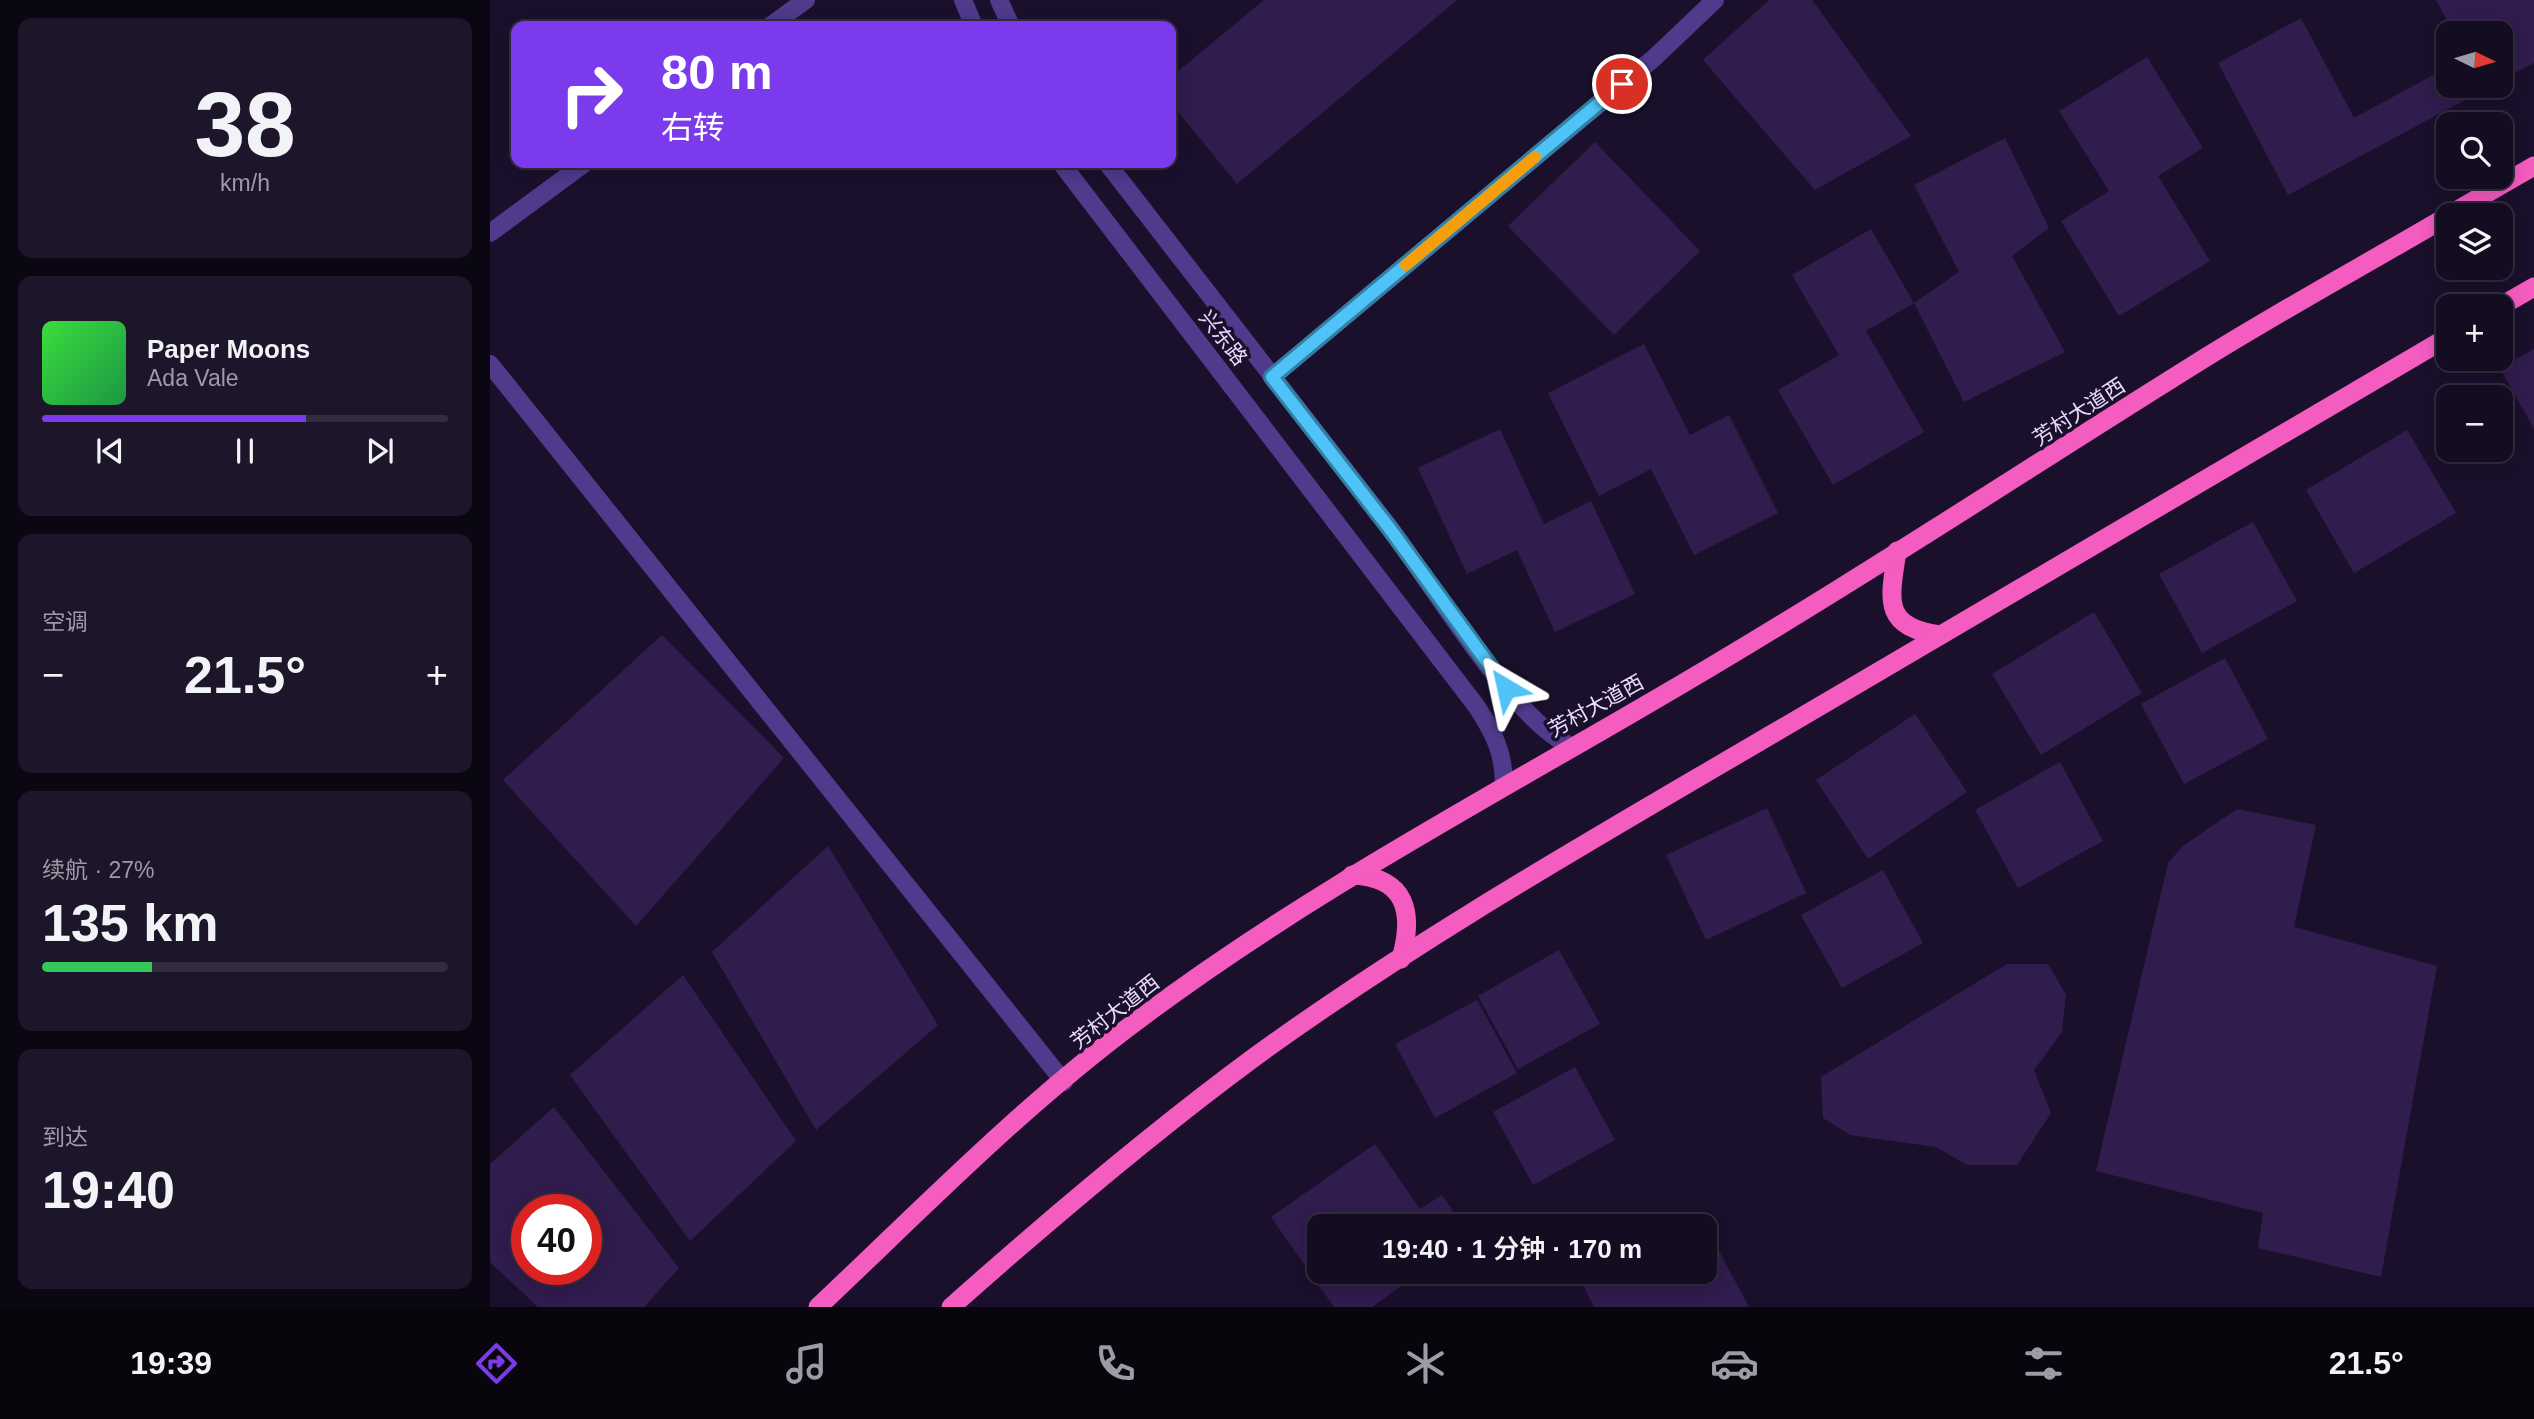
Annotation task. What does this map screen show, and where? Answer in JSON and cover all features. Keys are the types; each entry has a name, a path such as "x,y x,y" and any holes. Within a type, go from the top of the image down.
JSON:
{"highway":[{"name":"芳村大道西","path":"2471,203 2534,166"},
{"name":"芳村大道西","path":"818,1307 1011,1125 1138,1019 1352,875 1571,746 1647,705 2196,363 2436,224"},
{"path":"2513,299 2534,287"},
{"path":"951,1307 1036,1232 1253,1059 1401,959 1560,859 2436,344"},
{"path":"1897,551 1891,594 1892,610 1900,622 1913,630 1940,635"},
{"path":"1352,875 1371,876 1387,884 1401,897 1409,919 1401,959"}],"street":[{"path":"777,21 806,0"},
{"path":"964,0 972,21"},
{"path":"999,0 1009,21"},
{"path":"1272,377 1654,58 1714,0"},
{"path":"490,233 578,168"},
{"name":"兴东路","path":"1065,168 1477,707 1496,738 1504,762 1504,785"},
{"name":"兴东路","path":"1111,168 1390,529 1506,688 1546,732 1571,746"},
{"path":"490,364 1063,1082"}],"building":[{"path":"1264,0 1457,0 1237,184 1176,109 1176,73"},
{"path":"1769,0 1812,0 1911,136 1815,190 1703,60"},
{"path":"2436,0 2534,0 2534,63 2513,74 2513,21 2447,21"},
{"path":"2301,18 2354,118 2436,74 2436,98 2469,98 2443,112 2436,112 2436,116 2288,195 2218,63"},
{"path":"2147,57 2203,148 2158,176 2210,261 2119,316 2061,221 2109,191 2059,111"},
{"path":"2005,138 2049,228 2012,256 2065,352 1964,402 1914,303 1959,272 1914,185"},
{"path":"1595,142 1700,251 1614,335 1508,226"},
{"path":"1871,229 1914,303 1866,331 1924,432 1833,485 1778,390 1839,355 1792,275"},
{"path":"1644,344 1690,435 1729,415 1778,513 1694,555 1651,469 1599,496 1548,393"},
{"path":"2534,349 2534,429 2513,391 2513,385 2509,385 2502,371 2513,371 2513,361"},
{"path":"1500,429 1544,524 1591,501 1635,594 1555,632 1517,550 1467,574 1418,468"},
{"path":"2407,430 2456,513 2354,573 2306,490"},
{"path":"2253,522 2297,601 2202,653 2159,574"},
{"path":"2094,612 2142,693 2041,755 1992,674"},
{"path":"662,635 784,758 636,926 503,780"},
{"path":"2225,658 2268,739 2184,784 2141,704"},
{"path":"1915,714 1967,792 1868,859 1816,780"},
{"path":"2060,762 2103,841 2018,888 1975,810"},
{"path":"1767,808 1806,893 1706,940 1666,855"},
{"path":"2237,809 2316,825 2294,927 2437,966 2381,1277 2258,1248 2263,1213 2096,1171 2168,863 2183,846"},
{"path":"828,846 938,1025 816,1130 712,952"},
{"path":"1883,870 1923,943 1842,988 1801,915"},
{"path":"1559,950 1600,1024 1518,1069 1478,996"},
{"path":"2007,964 2048,964 2066,995 2062,1032 2034,1070 2051,1113 2017,1165 1967,1165 1936,1147 1850,1135 1823,1118 1821,1077"},
{"path":"683,975 796,1141 690,1241 570,1075"},
{"path":"1477,1000 1517,1073 1435,1118 1395,1044"},
{"path":"1575,1067 1615,1140 1533,1185 1493,1112"},
{"path":"554,1107 679,1268 644,1307 538,1307 515,1285 602,1285 602,1194 511,1194 511,1282 490,1262 490,1164"},
{"path":"1375,1144 1420,1209 1442,1195 1455,1214 1307,1214 1307,1268 1271,1217"},
{"path":"1717,1247 1749,1307 1594,1307 1583,1284 1717,1284"},
{"path":"1318,1284 1404,1284 1372,1307 1334,1307"}],"slow traffic":[{"path":"1406,265 1535,157"}],"route":[{"path":"1506,688 1390,529 1272,377 1622,84"}]}
